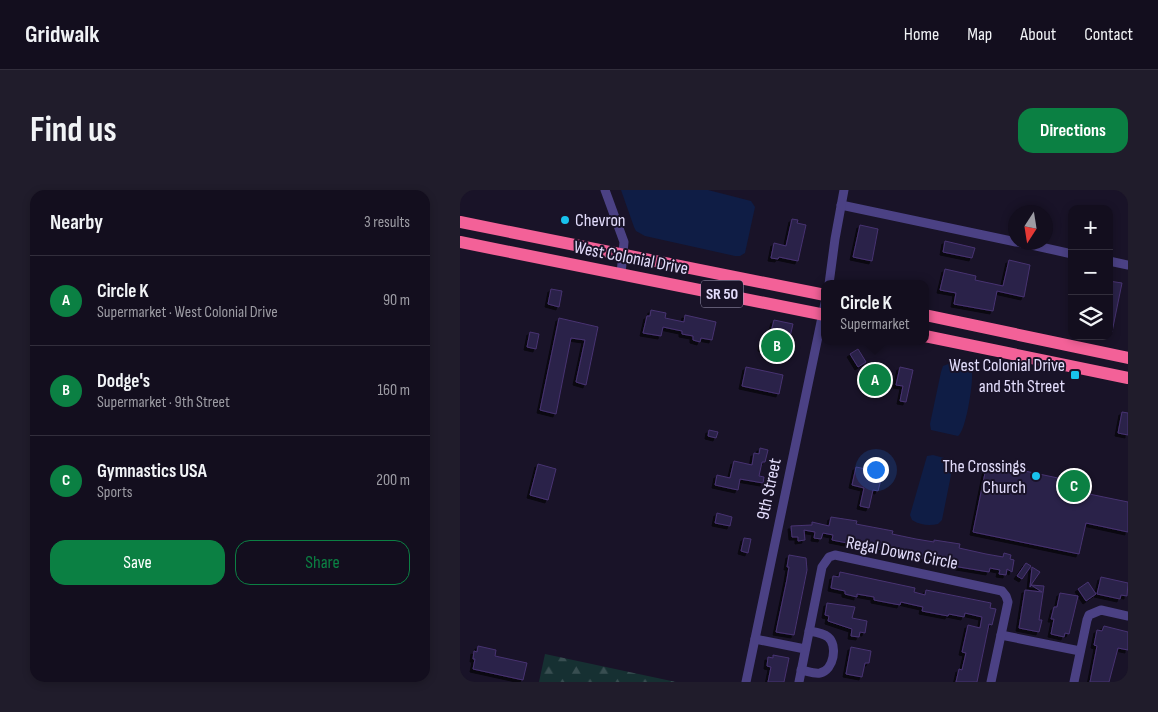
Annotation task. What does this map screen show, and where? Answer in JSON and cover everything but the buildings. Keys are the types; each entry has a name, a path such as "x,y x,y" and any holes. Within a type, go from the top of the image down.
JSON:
{"highway":[{"name":"West Colonial Drive","path":"460,222 821,294"},
{"name":"West Colonial Drive","path":"460,242 821,310"},
{"path":"929,316 1128,358"},
{"path":"929,337 1128,378"},
{"path":"1011,354 1045,348 1049,341"},
{"path":"1046,361 1061,352 1079,348"}],"street":[{"path":"605,190 624,242 621,274"},
{"path":"830,280 844,190"},
{"path":"841,205 1008,240"},
{"path":"1053,250 1068,253"},
{"path":"1113,263 1128,265"},
{"name":"9th Street","path":"746,682 821,325"},
{"name":"Regal Downs Circle","path":"799,682 822,567 829,557 836,556 1002,591 1008,602 992,682"},
{"path":"1074,682 1089,615 1101,610 1128,616"},
{"path":"801,670 820,673 827,670 834,647 832,641 826,635 809,631"},
{"path":"1001,635 1080,651"},
{"path":"755,638 805,649"}],"green space":[{"path":"545,654 676,682 539,682"}],"water":[{"path":"621,190 708,190 751,201 755,207 745,253 735,256 645,236 636,231"},
{"path":"951,363 965,367 972,373 970,396 964,425 958,436 931,430 930,424 943,366"},
{"path":"933,455 948,459 952,463 952,470 942,520 938,524 925,525 912,520 910,515 927,456"}],"place":[{"name":"Chevron","path":"565,220"},
{"name":"Dodge's","path":"777,346"},
{"name":"West Colonial Drive and 5th Street","path":"1075,375"},
{"name":"Circle K","path":"875,380"},
{"name":"The Crossings Church","path":"1036,476"},
{"name":"Gymnastics USA","path":"1074,486"}]}
